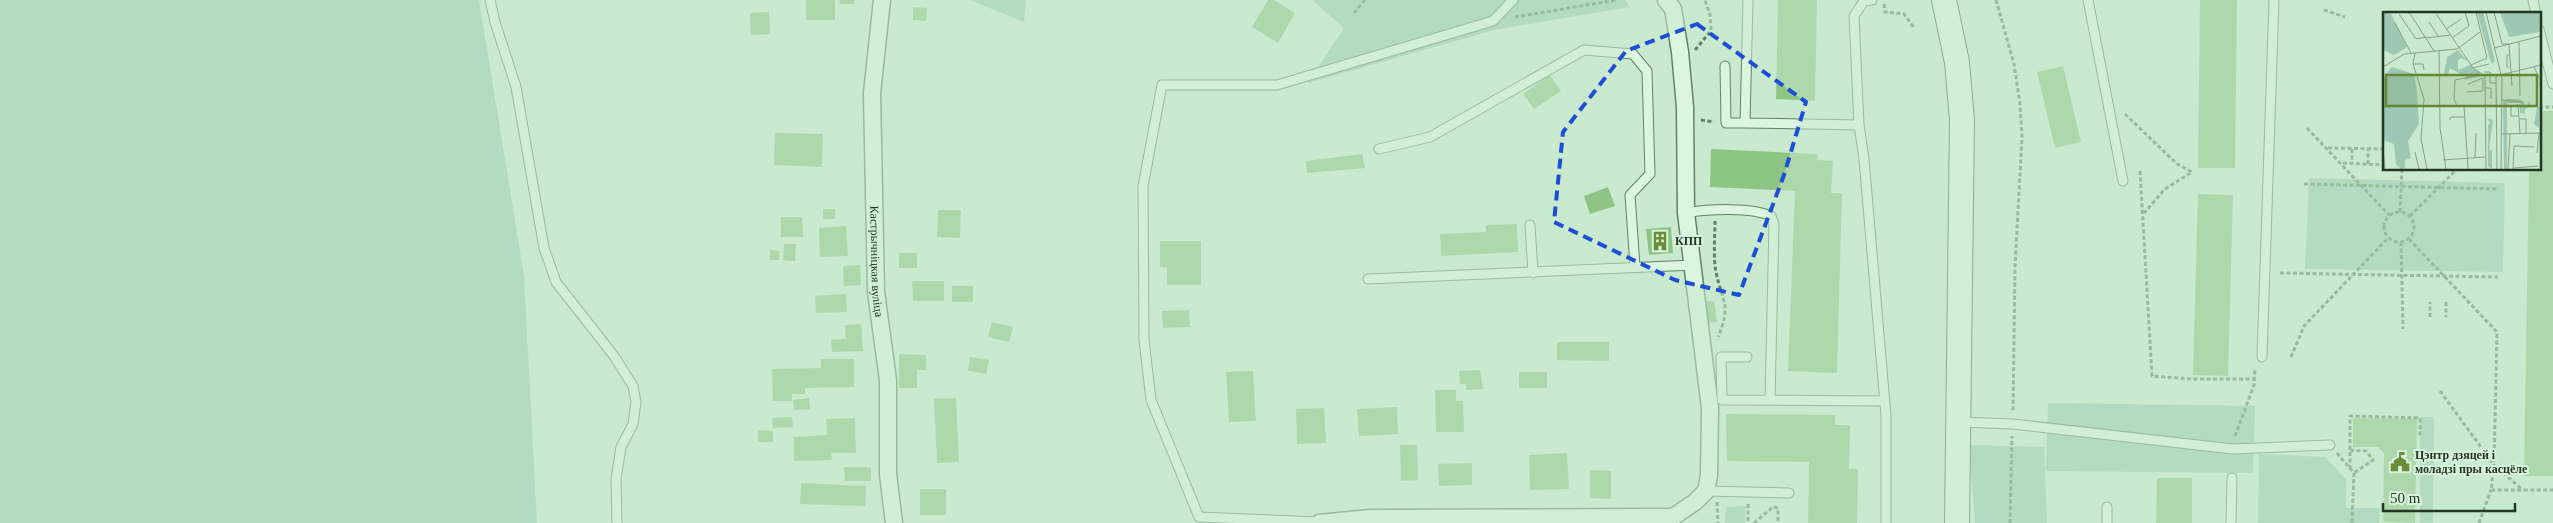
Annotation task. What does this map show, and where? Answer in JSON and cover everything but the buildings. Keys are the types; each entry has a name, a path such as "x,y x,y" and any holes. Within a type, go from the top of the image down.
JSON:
{"main road":[{"path":"1944,0 1957,62 1962,120 1957,523"}],"street":[{"name":"Кастрычніцкая вуліца","path":"882,0 872,93 876,292 888,380 888,474 894,523"},
{"path":"1319,523 1370,518 1672,520 1696,502 1706,491 1709,475 1710,408 1694,265 1686,213 1685,107 1673,8 1666,0"}],"lane":[{"path":"490,0 495,22 516,87 544,248 556,282 614,356 633,386 636,402 632,424 621,447 616,480 617,523"},
{"path":"1319,523 1200,517 1151,400 1144,340 1143,186 1162,85 1277,85 1492,21 1513,0"},
{"path":"1745,122 1748,0"},
{"path":"1872,0 1864,2 1854,16 1859,125 1864,159 1886,416 1886,523"},
{"path":"2088,0 2123,181"},
{"path":"2259,360 2274,0"},
{"path":"2540,33 2553,84"},
{"path":"1379,149 1430,137 1584,50 1633,54 1647,71 1650,174 1630,195 1636,266"},
{"path":"1725,66 1726,123 1859,125"},
{"path":"1686,213 1703,210 1762,212 1772,216 1774,224 1770,400"},
{"path":"1530,225 1533,273"},
{"path":"1368,279 1694,265"},
{"path":"1747,357 1721,357 1722,400 1884,401"},
{"path":"1959,422 2013,424 2233,449 2330,445"},
{"path":"2231,523 2232,478"},
{"path":"1706,491 1789,493"},
{"path":"2107,507 2107,523"}],"path":[{"path":"1354,13 1365,0"},
{"path":"1492,21 1617,0"},
{"path":"1884,0 1886,12 1904,14 1914,28"},
{"path":"1996,0 2014,64 2022,137 2015,267 2010,523"},
{"path":"2324,10 2345,17"},
{"path":"2540,107 2553,107"},
{"path":"2125,114 2178,164 2192,172 2165,189 2143,213"},
{"path":"1695,120 1726,123"},
{"path":"2307,128 2390,215"},
{"path":"2327,148 2383,149"},
{"path":"2352,148 2352,164"},
{"path":"2368,149 2368,164"},
{"path":"2342,163 2383,165"},
{"path":"2400,212 2402,170"},
{"path":"2410,216 2457,170"},
{"path":"2140,171 2152,376 2191,379 2255,378"},
{"path":"2304,184 2499,188"},
{"path":"2390,215 2400,212 2410,216"},
{"path":"2390,215 2384,229 2388,238 2401,242 2409,239 2414,230 2410,216"},
{"path":"2292,357 2304,326 2388,238"},
{"path":"2409,239 2497,332 2494,465 2491,490 2479,523"},
{"path":"2401,242 2403,329"},
{"path":"2280,273 2498,277"},
{"path":"2430,302 2430,317"},
{"path":"2446,302 2446,317"},
{"path":"2233,449 2233,442 2255,378 2259,360"},
{"path":"2440,391 2494,465 2523,490"},
{"path":"2350,469 2350,416 2420,418 2420,438"},
{"path":"2330,445 2354,473 2352,523"},
{"path":"2350,450 2366,451 2373,460 2354,473"},
{"path":"2491,490 2553,490"},
{"path":"1748,504 1748,523"},
{"path":"1754,523 1773,507"}],"highlighted area":[{"path":"1697,24 1806,102 1784,175 1739,295 1675,280 1554,222 1563,132 1626,51"}],"green space":[{"path":"0,0 479,0 524,276 537,523 0,523"},
{"path":"970,0 1026,0 1024,22"},
{"path":"1312,0 1625,0 1630,7 1494,30 1308,83 1344,28"},
{"path":"2309,178 2505,183 2503,272 2305,269"},
{"path":"2048,403 2255,406 2253,473 2046,471"},
{"path":"2420,417 2434,417 2433,523 2420,523"},
{"path":"1969,445 2044,447 2047,523 1975,523"},
{"path":"2259,454 2325,457 2346,479 2346,508 2380,508 2379,523 2258,523"},
{"path":"1745,506 1745,523 1725,523 1726,507"}],"place":[{"name":"КПП","path":"1660,241"},
{"name":"Цэнтр дзяцей і моладзі пры касцёле","path":"2400,462"}]}
